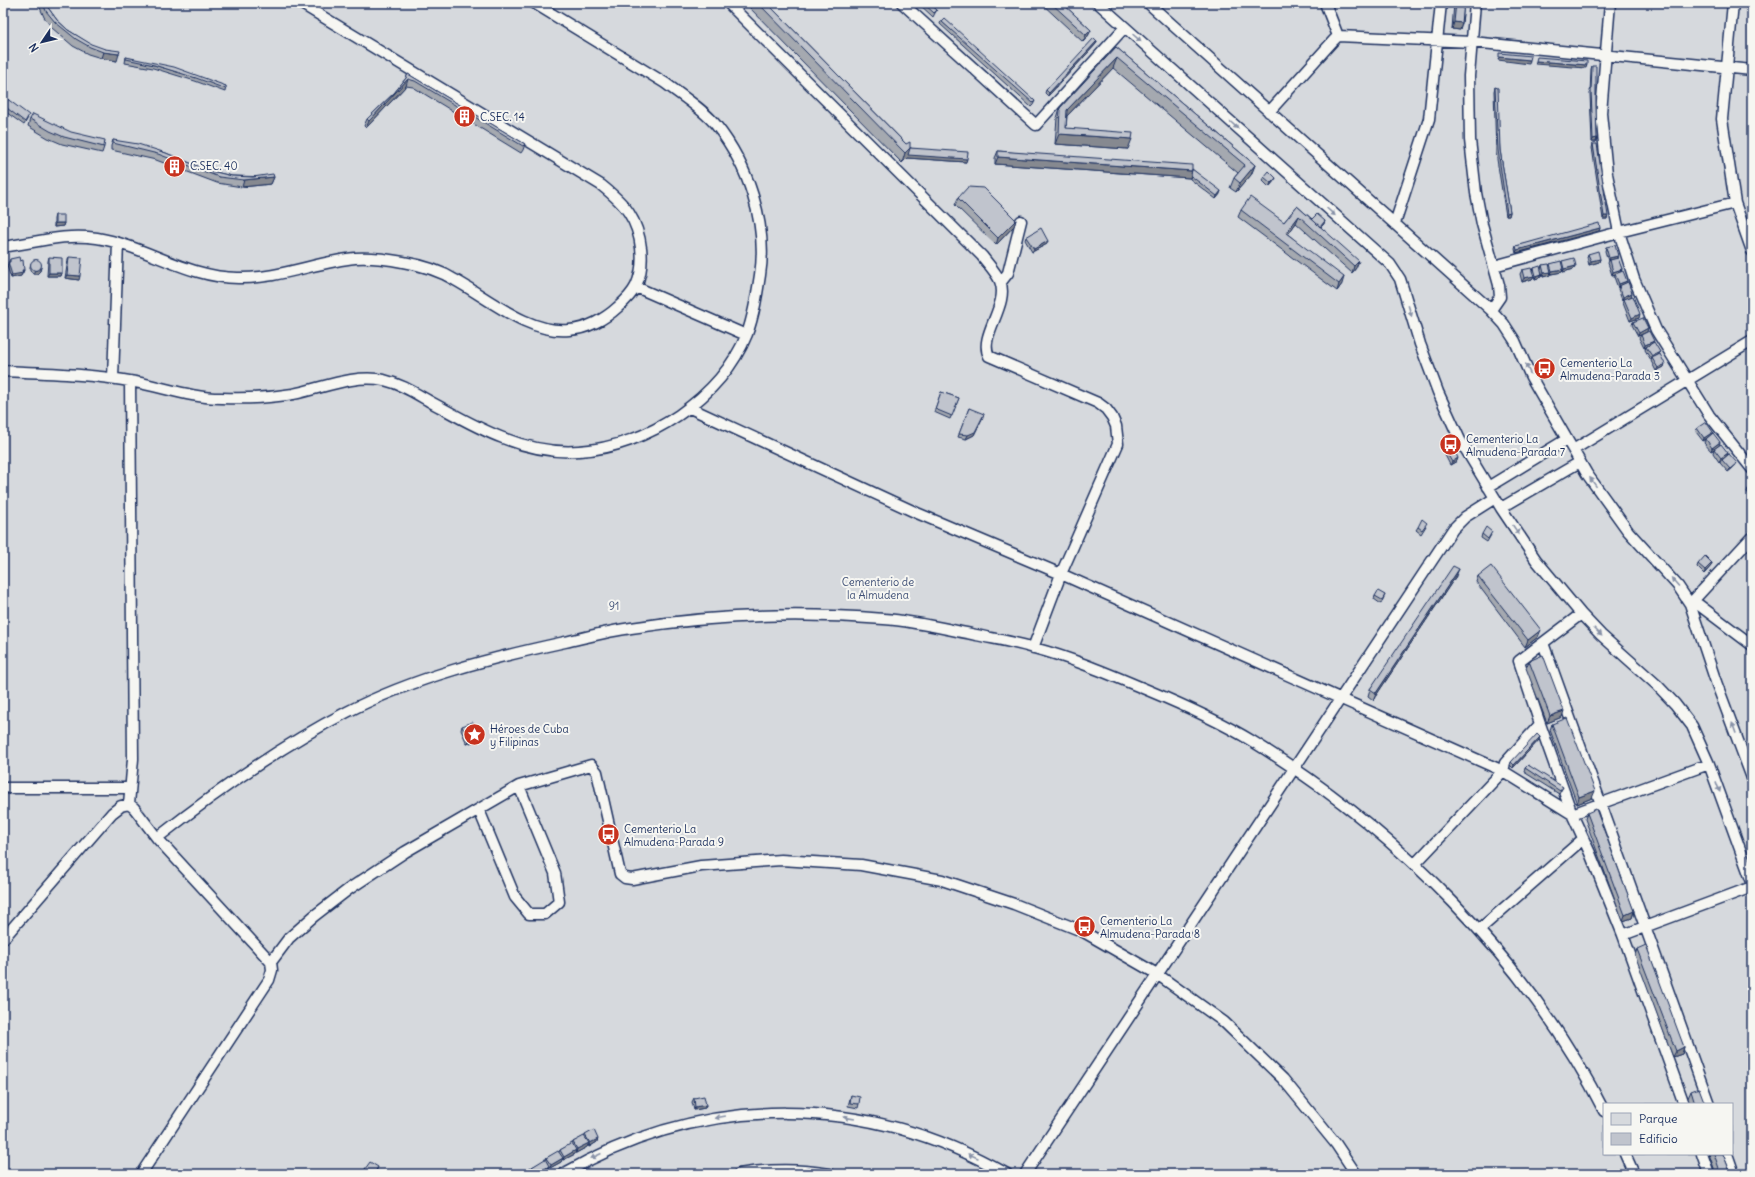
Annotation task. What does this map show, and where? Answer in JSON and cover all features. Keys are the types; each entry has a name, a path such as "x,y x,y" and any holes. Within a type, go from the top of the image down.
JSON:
{"lane":[{"path":"3,247 63,236 97,238 118,243 201,273 232,278 258,277 355,258 377,258 430,268 453,278 520,320 540,328 558,330 574,330 590,325 605,317 627,299 636,287 640,273 642,256 638,235 629,213 617,198 601,185 300,3"},
{"path":"3,371 62,373 113,378 174,391 225,398 255,398 292,394 348,380 386,380 404,387 503,438 531,446 576,451 615,445 650,432 690,408 720,376 746,335 756,301 762,266 760,227 751,189 728,142 714,123 665,83 534,3"},
{"path":"728,3 982,256 1001,282 1001,301 987,343 986,350 989,356 1098,402 1106,409 1116,426 1118,444 1061,574 1033,648"},
{"path":"902,3 1036,125 1125,27"},
{"path":"1098,3 1390,264 1400,279 1420,344 1438,392 1460,440 1501,508 1536,560 1580,614 1657,686 1675,704 1692,726 1710,764 1752,882"},
{"path":"1148,3 1492,310 1504,324 1515,341 1531,377 1587,474 1628,531 1678,586 1690,604 1716,682 1752,778"},
{"path":"1325,3 1338,36"},
{"path":"1395,223 1429,119 1441,3"},
{"path":"1475,3 1469,76 1470,140 1476,193 1482,224 1499,285 1500,297 1492,310"},
{"path":"1610,3 1601,113 1607,174 1619,232 1634,278 1656,330 1686,381 1709,415 1752,469"},
{"path":"1732,3 1722,119 1735,203 1752,251"},
{"path":"1269,112 1338,36 1472,42 1752,70"},
{"path":"1494,266 1619,232 1735,203"},
{"path":"1001,282 1008,273 1021,221"},
{"path":"113,378 118,243"},
{"path":"636,287 746,335"},
{"path":"1573,450 1752,341"},
{"path":"129,804 133,759 130,381"},
{"path":"690,408 917,513 1061,574 1503,771 1572,814"},
{"path":"1488,487 1566,439"},
{"path":"1501,508 1580,462"},
{"path":"1025,1174 1454,529 1465,517 1495,498"},
{"path":"1690,604 1752,537"},
{"path":"1690,604 1699,605 1752,645"},
{"path":"1580,614 1519,661 1572,814 1623,935 1684,1103"},
{"path":"157,838 212,795 271,756 351,710 409,685 503,655 626,628 704,618 779,615 887,619 961,632 1033,648 1101,670 1200,714 1248,739 1294,768 1332,796 1415,864 1480,929 1536,1001 1568,1049 1603,1109"},
{"path":"1543,643 1709,1103"},
{"path":"1415,864 1503,771 1505,764 1540,724"},
{"path":"1572,814 1710,764"},
{"path":"271,962 289,938 349,888 405,852 519,786 585,766 591,766 594,767 597,772 620,874 626,878 632,879 701,866 781,860 861,865 942,880 1014,904 1089,934 1157,974 1224,1022 1283,1079 1336,1144 1356,1174"},
{"path":"479,810 515,897 529,914 545,914 559,902 556,878 519,786"},
{"path":"3,788 130,788"},
{"path":"129,804 134,808 157,838 271,962 272,970 268,980 141,1174"},
{"path":"3,939 112,813 121,806 129,804"},
{"path":"1480,929 1583,839"},
{"path":"1623,935 1752,887"},
{"path":"563,1174 629,1141 689,1123 740,1114 780,1112 822,1114 906,1129 984,1160 1007,1174"},
{"path":"1625,1155 1634,1174"},
{"path":"1702,1155 1709,1174"},
{"path":"1727,1155 1734,1174"},
{"path":"739,1174 779,1170 830,1174"}],"green space":[{"name":"Cementerio de la Almudena","path":"3,3 1752,3 1752,1174 3,1174"}],"building":[{"path":"43,3 45,3 57,20 68,30 91,44 105,49 120,51 119,54 103,52 76,39 55,22 46,11"},
{"path":"758,3 767,3 906,144 910,142 910,148 905,153"},
{"path":"923,3 929,3 937,10 934,13"},
{"path":"1051,3 1062,3 1091,30 1086,35"},
{"path":"1456,3 1464,3 1462,23 1454,22"},
{"path":"944,18 1035,101 1033,103 941,21"},
{"path":"1094,38 1097,41 1049,93 1046,90"},
{"path":"1116,47 1255,165 1240,183 1234,178 1245,165 1117,58 1067,110 1066,128 1133,133 1132,139 1059,134 1060,108"},
{"path":"1499,53 1531,56 1530,60 1499,57"},
{"path":"126,57 174,67 226,86 226,89 154,65 126,59"},
{"path":"1537,57 1587,61 1587,65 1536,61"},
{"path":"1592,66 1596,66 1597,138 1593,139 1591,90"},
{"path":"408,74 525,144 523,146 415,81 408,79 369,121 367,119 395,92"},
{"path":"1495,87 1498,88 1500,150 1510,212 1507,213 1498,150"},
{"path":"6,98 29,115 25,122 3,105"},
{"path":"33,114 71,132 105,140 104,147 64,137 50,131 30,119"},
{"path":"113,140 138,144 166,153 207,170 232,176 253,177 273,174 274,177 244,180 219,177 158,154 113,143"},
{"path":"1593,144 1597,144 1608,216 1604,216"},
{"path":"910,148 968,152 967,159 908,155"},
{"path":"998,151 1192,165 1192,171 998,157"},
{"path":"1192,169 1221,191 1217,196 1191,176"},
{"path":"1269,171 1276,178 1271,183 1264,177"},
{"path":"968,187 984,188 1016,220 998,238 958,198"},
{"path":"1250,197 1284,222 1297,206 1359,261 1354,266 1299,216 1286,233 1344,277 1339,284 1241,210"},
{"path":"1317,214 1325,221 1320,227 1312,219"},
{"path":"55,215 64,215 64,223 55,223"},
{"path":"1599,223 1600,228 1517,250 1516,246"},
{"path":"1041,228 1048,241 1034,249 1026,237"},
{"path":"1615,245 1618,256 1609,258 1606,247"},
{"path":"1598,251 1600,259 1591,261 1588,254"},
{"path":"19,257 20,261 23,260 23,273 12,275 8,262 10,262 10,259"},
{"path":"49,257 62,258 62,273 49,273"},
{"path":"69,257 82,258 80,276 67,275"},
{"path":"1574,258 1576,266 1564,269 1562,261"},
{"path":"1618,258 1622,269 1613,272 1610,260"},
{"path":"34,260 38,260 40,261 40,269 34,270 31,267 31,263"},
{"path":"1561,261 1563,269 1552,271 1550,264"},
{"path":"1549,264 1551,272 1544,273 1542,265"},
{"path":"1540,266 1542,274 1536,276 1534,268"},
{"path":"1531,268 1534,276 1524,278 1522,270"},
{"path":"1623,271 1627,281 1619,284 1615,274"},
{"path":"1628,282 1632,293 1623,297 1619,286"},
{"path":"1633,296 1640,314 1632,318 1624,299"},
{"path":"1643,318 1648,328 1639,333 1633,322"},
{"path":"1649,331 1654,341 1645,345 1641,335"},
{"path":"1654,342 1660,352 1652,356 1646,347"},
{"path":"1660,354 1665,364 1658,368 1652,358"},
{"path":"941,392 959,398 952,416 935,409"},
{"path":"969,408 984,414 975,432 968,435 959,434"},
{"path":"1706,422 1713,432 1704,438 1697,428"},
{"path":"1713,433 1720,442 1712,448 1706,439"},
{"path":"1721,444 1728,453 1721,458 1714,449"},
{"path":"1453,448 1458,458 1452,462 1446,452"},
{"path":"1729,454 1737,463 1730,469 1722,460"},
{"path":"1752,485 1752,493 1748,489"},
{"path":"1422,519 1427,523 1422,530 1418,527"},
{"path":"1486,527 1492,532 1488,539 1482,534"},
{"path":"1705,556 1712,563 1705,570 1698,564"},
{"path":"1453,566 1459,569 1376,693 1370,689"},
{"path":"1491,566 1541,630 1528,640 1478,576"},
{"path":"1378,591 1385,595 1382,600 1375,596"},
{"path":"1543,655 1564,711 1550,716 1529,661"},
{"path":"1567,718 1595,791 1579,797 1552,724"},
{"path":"473,722 480,736 469,741 462,726"},
{"path":"1537,734 1540,737 1514,765 1511,762"},
{"path":"1528,765 1563,787 1560,791 1525,768"},
{"path":"1596,809 1634,911 1625,915 1587,813"},
{"path":"1646,945 1684,1047 1676,1051 1637,949"},
{"path":"1699,1088 1705,1103 1695,1103 1691,1091"},
{"path":"851,1095 860,1097 859,1104 850,1103"},
{"path":"704,1096 706,1105 695,1107 694,1098"},
{"path":"594,1130 598,1139 590,1143 585,1135"},
{"path":"584,1136 589,1143 577,1149 573,1142"},
{"path":"572,1143 576,1150 564,1157 560,1150"},
{"path":"558,1151 563,1158 551,1165 546,1158"},
{"path":"1714,1155 1723,1155 1731,1174 1721,1174"},
{"path":"545,1159 549,1166 537,1174 532,1167"},
{"path":"370,1162 378,1167 374,1174 365,1169"},
{"path":"531,1167 535,1174 524,1174 523,1172"}],"place":[{"name":"C.SEC. 14","path":"465,117"},
{"name":"C.SEC. 40","path":"174,166"},
{"name":"Cementerio La Almudena-Parada 3","path":"1545,369"},
{"name":"Cementerio La Almudena-Parada 7","path":"1451,445"},
{"name":"Héroes de Cuba y Filipinas","path":"474,735"},
{"name":"Cementerio La Almudena-Parada 9","path":"608,835"},
{"name":"Cementerio La Almudena-Parada 8","path":"1084,927"}],"park label":[{"name":"91","path":"614,606"}]}
